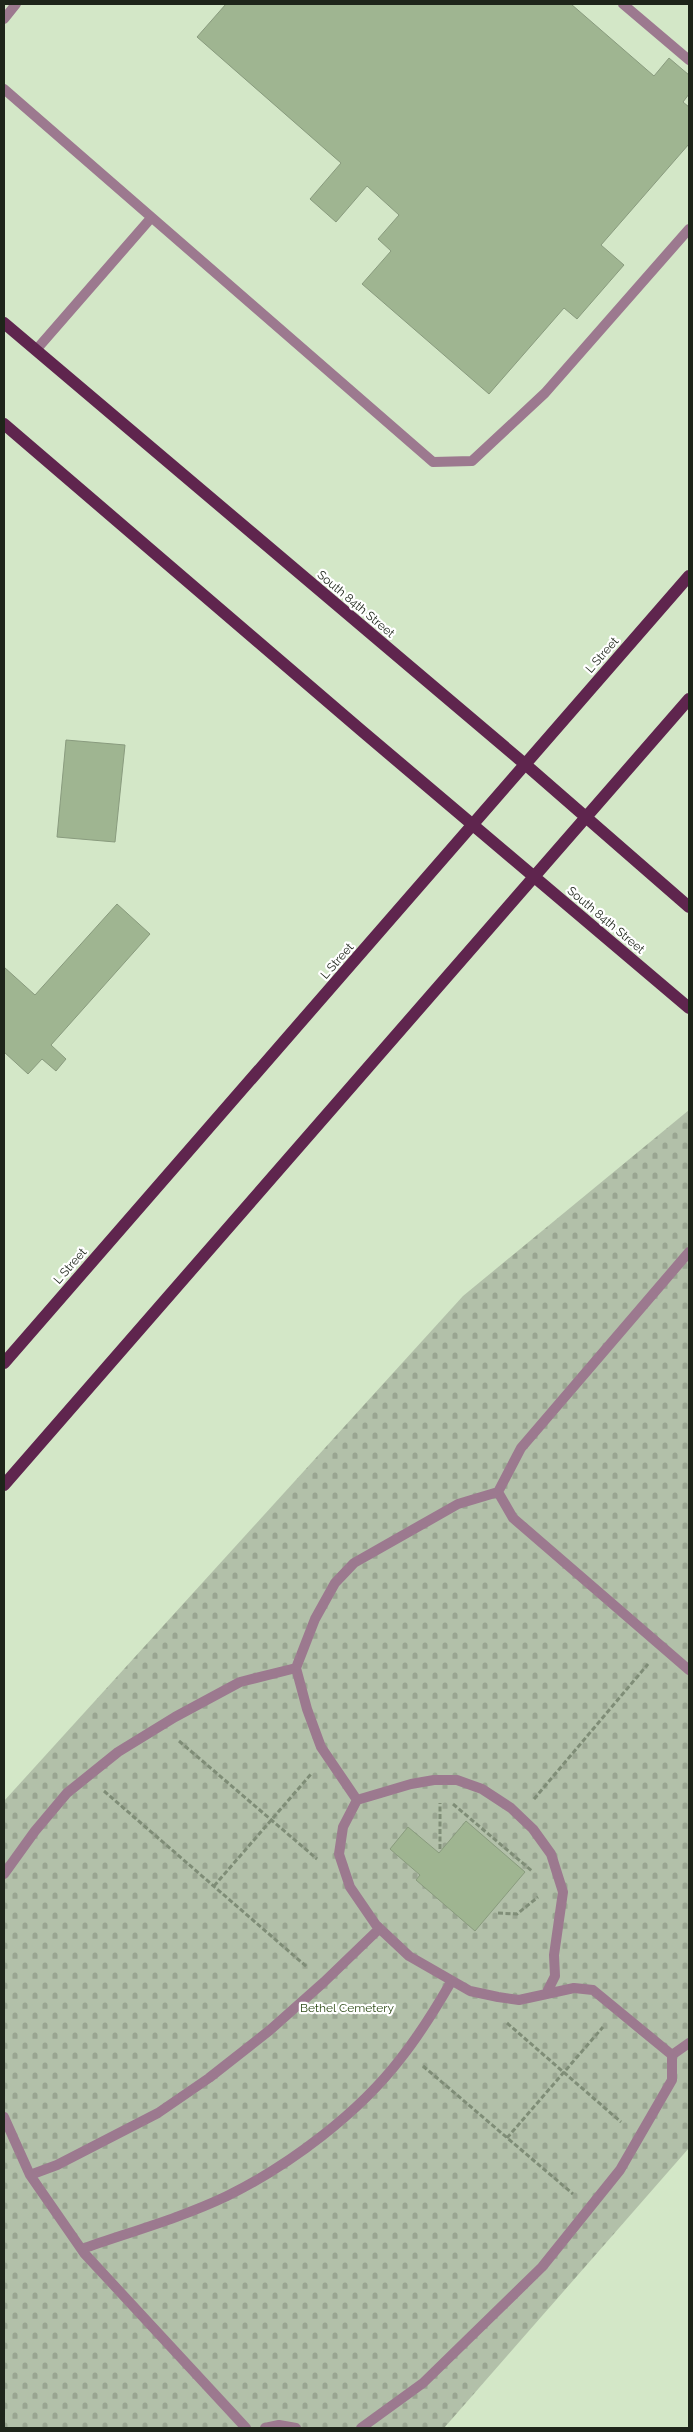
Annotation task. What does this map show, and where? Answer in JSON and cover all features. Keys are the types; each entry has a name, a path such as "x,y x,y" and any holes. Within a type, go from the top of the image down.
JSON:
{"main road":[{"name":"South 84th Street","path":"4,323 526,765 689,906"},
{"name":"South 84th Street","path":"4,424 689,1008"},
{"name":"L Street","path":"4,1364 474,826 689,576"},
{"path":"4,1485 689,700"}],"lane":[{"path":"4,19 16,4"},
{"path":"623,4 689,60"},
{"path":"4,88 433,462 472,461 545,393 689,229"},
{"path":"36,350 152,218"},
{"path":"356,1800 321,1747 307,1709 296,1668 315,1619 335,1583 354,1562 458,1504 498,1492 521,1448 689,1252"},
{"path":"498,1492 512,1518 689,1670"},
{"path":"4,1874 35,1831 67,1793 118,1752 240,1682 296,1668"},
{"path":"546,1994 555,1976 554,1955 563,1892 552,1854 533,1829 520,1816 482,1789 457,1780 411,1784 356,1800 343,1827 339,1854 350,1887 379,1929 409,1956 470,1992 520,2000 574,1988 593,1990 672,2055"},
{"path":"30,2175 57,2165 158,2113 209,2078 270,2030 379,1929"},
{"path":"82,2249 186,2213 226,2196 264,2176 297,2155 367,2095 406,2052 452,1982"},
{"path":"672,2055 689,2043"},
{"path":"361,2428 423,2383 542,2267 620,2170 672,2080 672,2055"},
{"path":"4,2117 30,2175 82,2249 246,2428"},
{"path":"265,2428 279,2425 296,2428"}],"path":[{"path":"520,1816 662,1647"},
{"path":"161,1726 350,1887"},
{"path":"214,1886 327,1756"},
{"path":"88,1777 324,1982"},
{"path":"440,1849 441,1780"},
{"path":"448,1800 550,1886"},
{"path":"498,1913 517,1914 550,1886 560,1882"},
{"path":"507,2138 617,2010"},
{"path":"506,2022 639,2137"},
{"path":"406,2052 589,2208"}],"green space":[{"name":"Bethel Cemetery","path":"689,1110 689,2148 444,2428 4,2428 4,1801 463,1296"}],"building":[{"path":"226,4 571,4 654,76 669,58 689,75 689,94 683,102 689,107 689,144 601,245 624,265 577,319 564,308 489,394 362,284 391,251 378,239 399,215 367,186 336,222 310,199 341,163 197,37"},
{"path":"66,740 125,745 115,842 57,837"},
{"path":"117,904 150,934 51,1045 66,1059 56,1071 42,1059 28,1074 4,1052 4,967 35,995"},
{"path":"466,1821 525,1872 475,1931 416,1880 420,1875 390,1849 408,1827 439,1853"}]}
